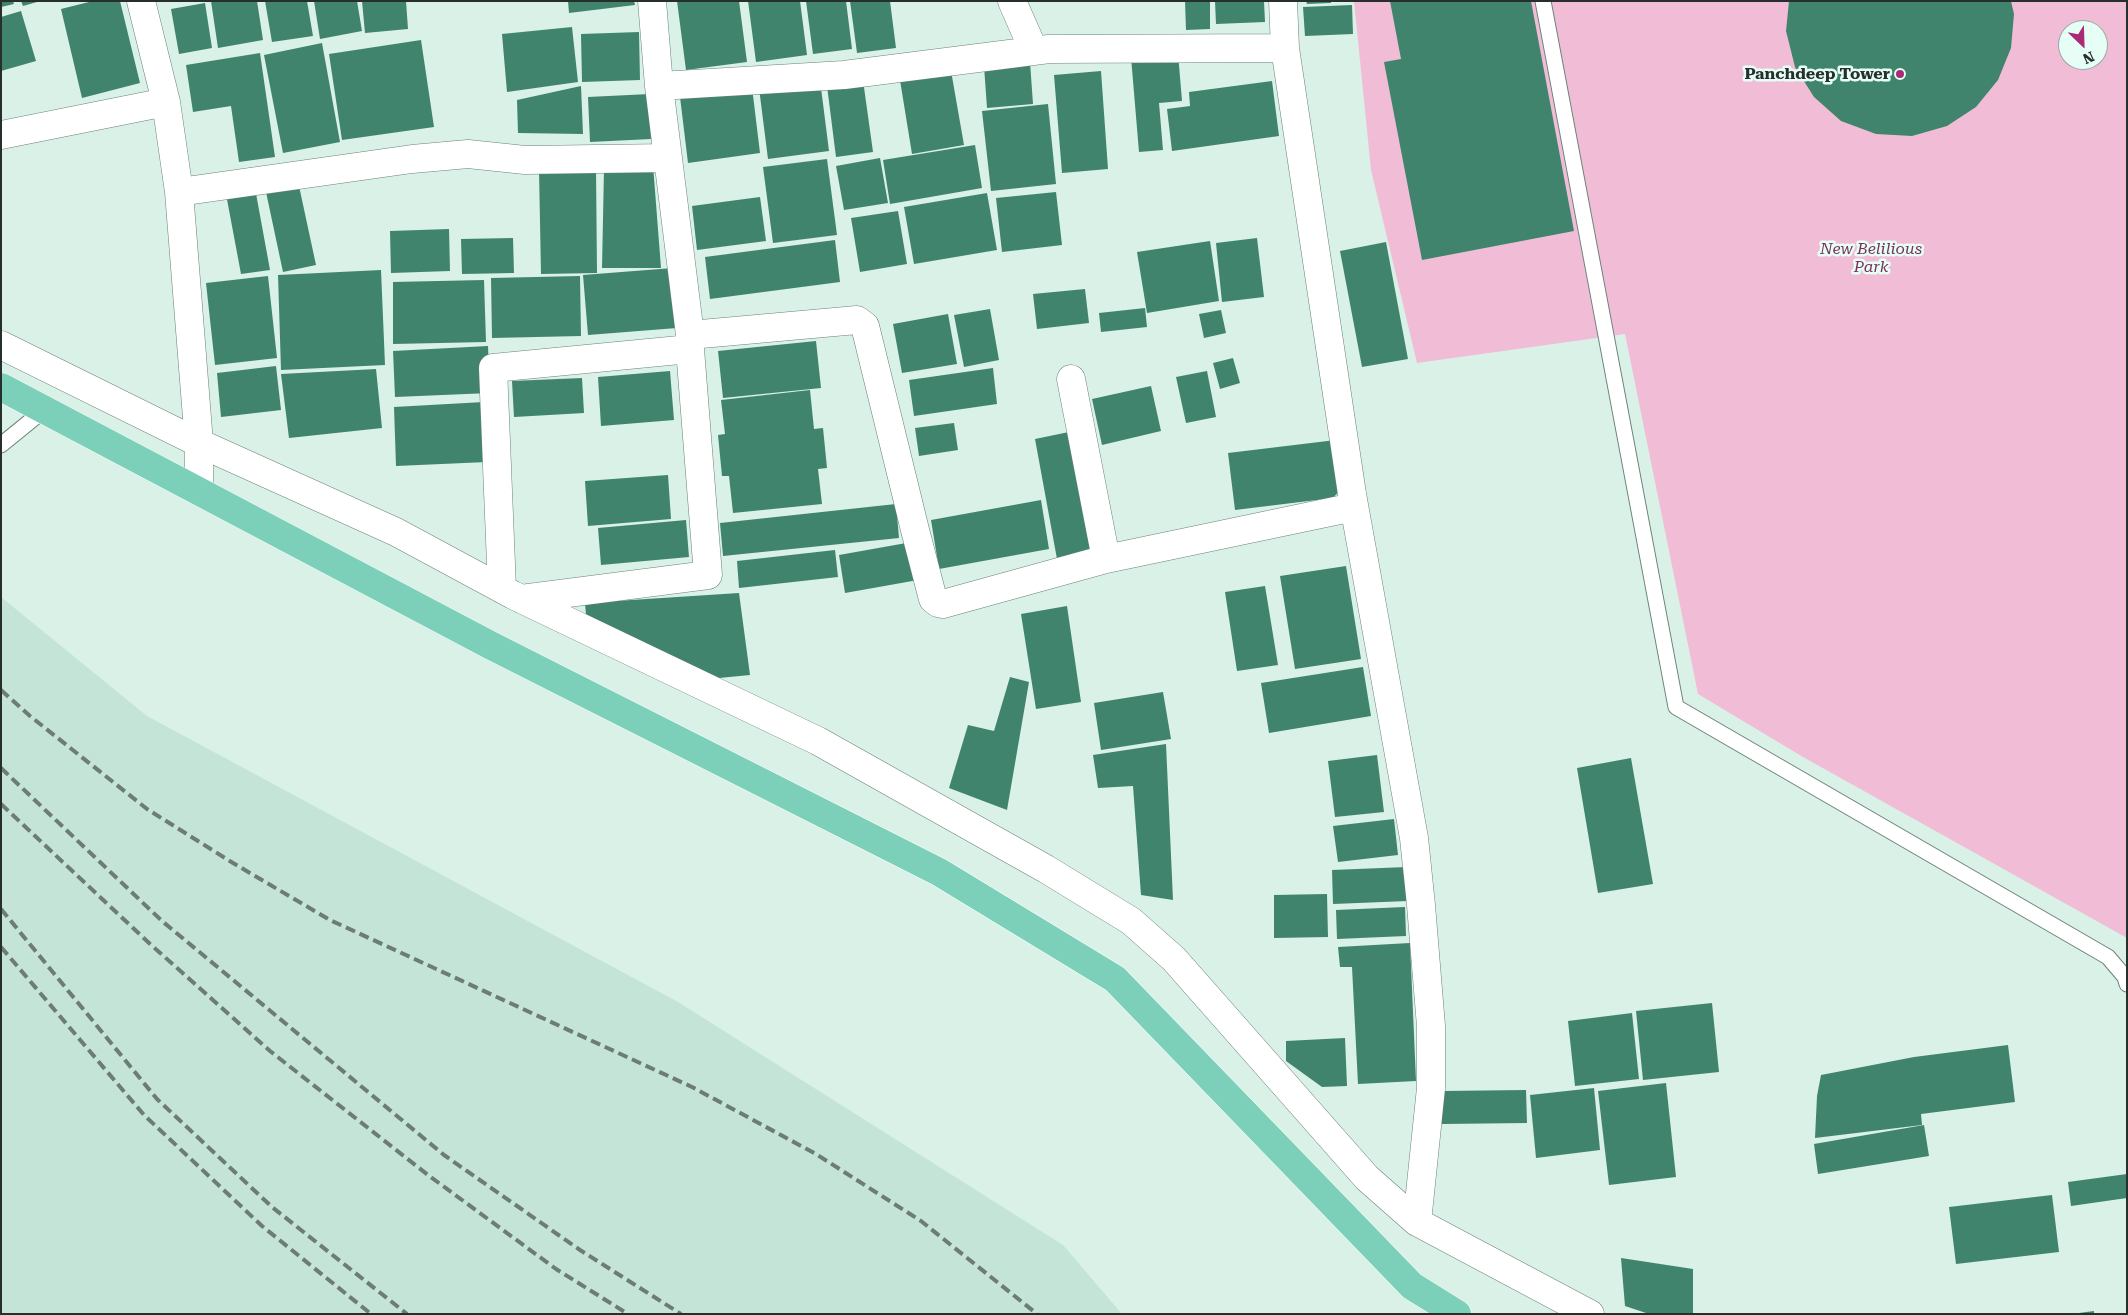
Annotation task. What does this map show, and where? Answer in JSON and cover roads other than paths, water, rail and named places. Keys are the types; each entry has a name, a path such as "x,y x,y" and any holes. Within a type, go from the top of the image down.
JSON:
{"main road":[{"path":"1,387 490,645 939,872 1115,979 1412,1286 1457,1314"}],"street":[{"path":"141,1 166,102 179,192 199,443 199,490"},
{"path":"511,594 708,575 690,342 659,86 652,1"},
{"path":"1012,1 1034,51"},
{"path":"1283,1 1285,48 1354,507 1414,838 1427,962 1431,1026 1430,1088 1416,1222"},
{"path":"659,86 844,75 1049,49 1285,48"},
{"path":"1,135 166,102"},
{"path":"179,192 403,161 468,154 525,160 668,158"},
{"path":"511,594 493,368 857,320 866,326 915,530 934,599 938,603 943,604 1106,559 1354,507"},
{"path":"1,345 199,443 396,532 511,594 818,741 1046,870 1130,920 1174,959 1367,1178 1416,1222 1590,1314"},
{"path":"1071,379 1106,559"}],"lane":[{"path":"1543,1 1676,707 2108,957 2125,977 2127,984"},
{"path":"1,445 44,410"}],"railway":[{"path":"1,690 30,716 147,809 233,863 330,920 692,1087 816,1154 921,1221 1037,1314"},
{"path":"1,768 162,921 444,1155 580,1250 681,1314"},
{"path":"1,804 149,943 270,1051 428,1175 556,1269 628,1314"},
{"path":"1,909 157,1099 272,1207 407,1314"},
{"path":"1,947 144,1115 262,1226 371,1314"}],"place":[{"name":"Panchdeep Tower","path":"1900,74"}],"park label":[{"name":"New Belilious Park","path":"1871,258"}]}
